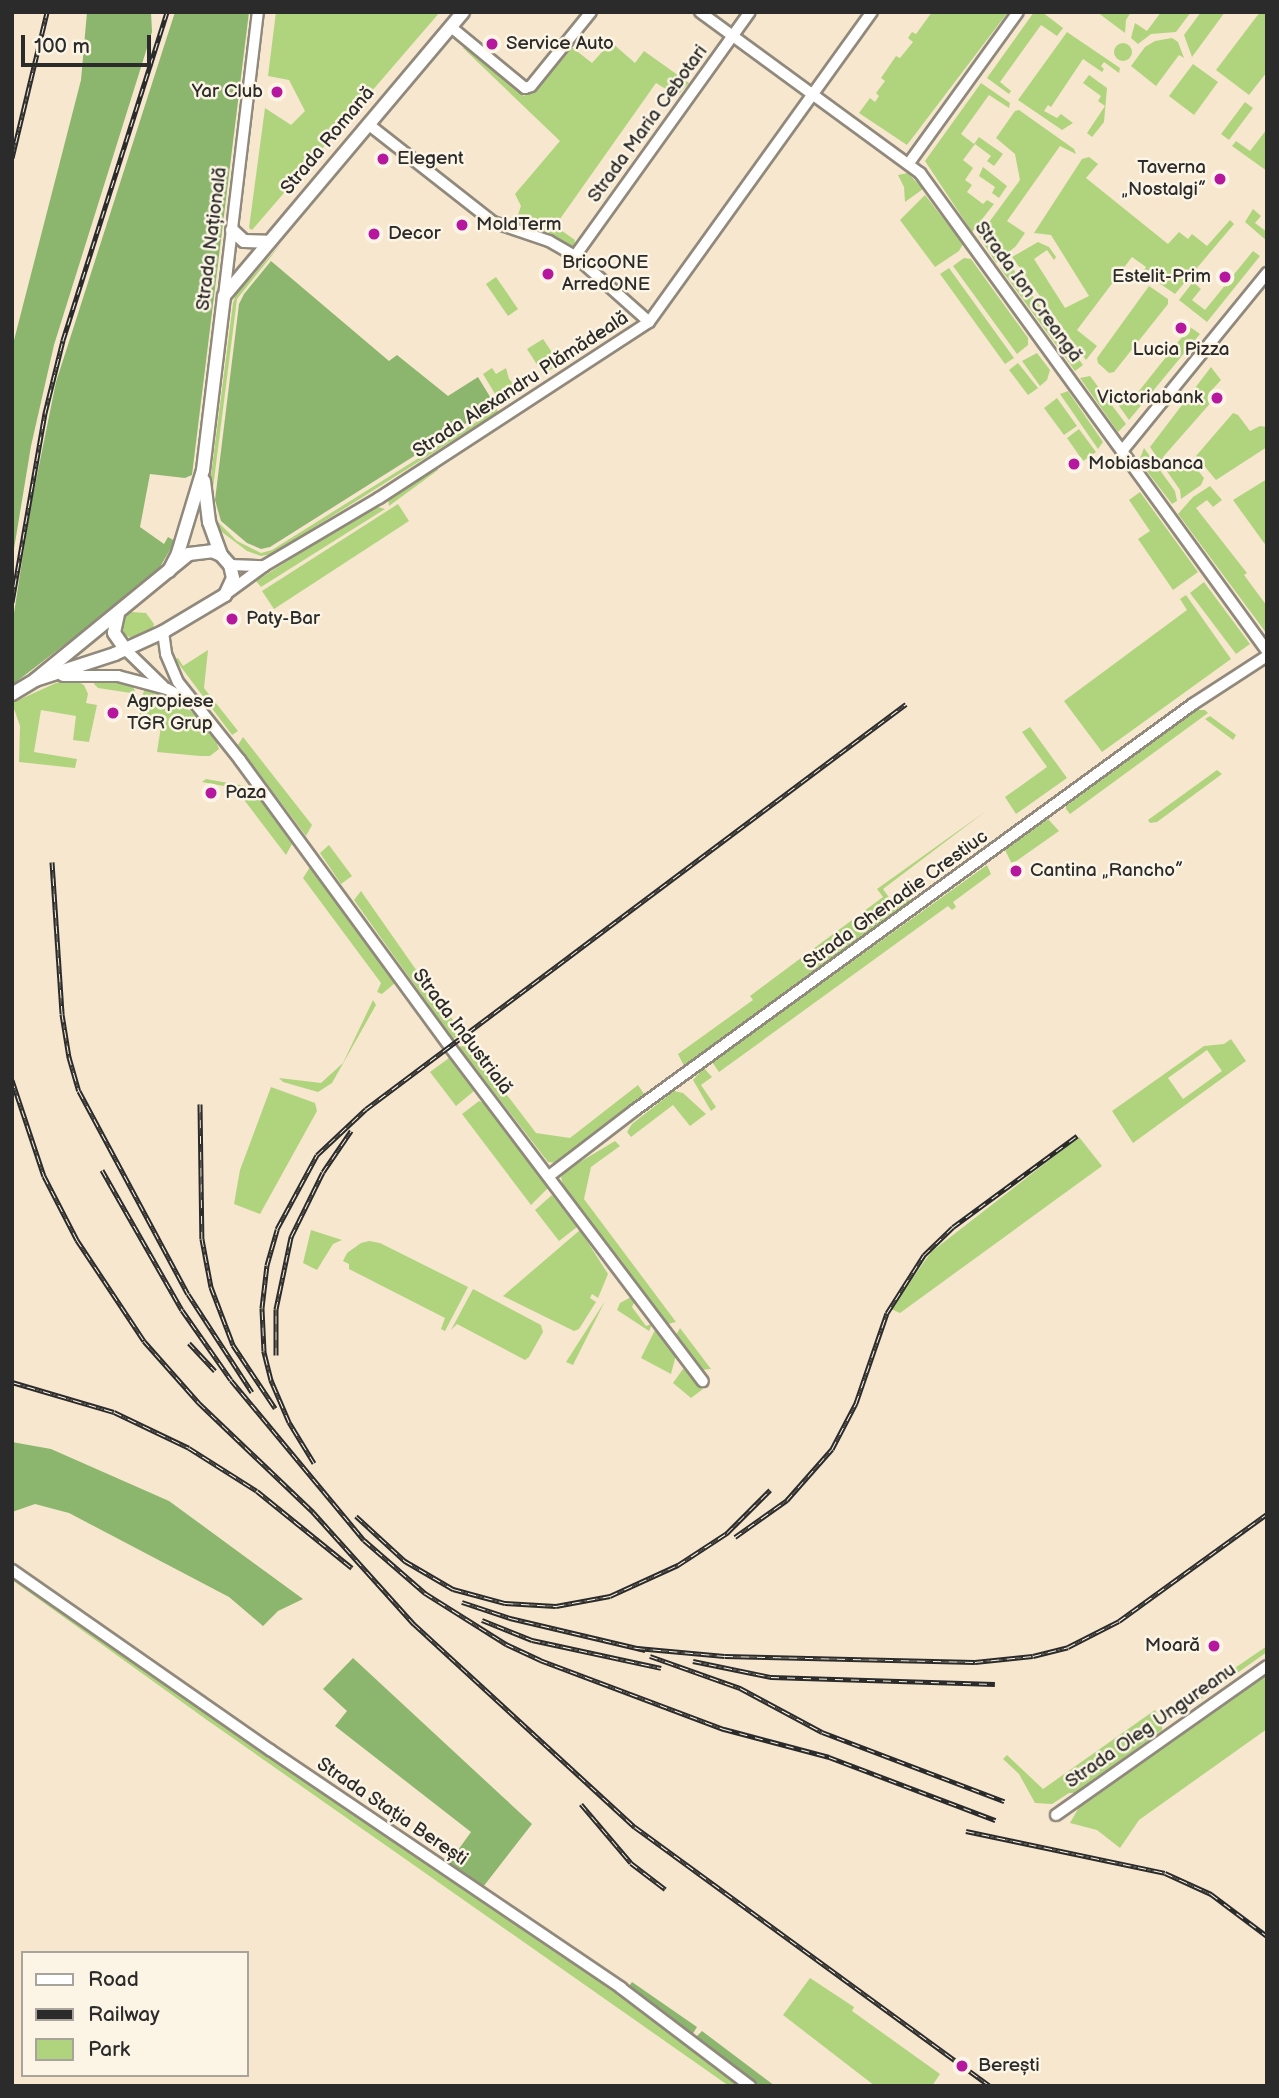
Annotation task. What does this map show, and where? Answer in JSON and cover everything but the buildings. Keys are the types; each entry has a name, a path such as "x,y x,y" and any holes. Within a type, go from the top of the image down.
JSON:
{"main road":[{"name":"Strada Romană","path":"224,296 463,12"},
{"path":"232,230 244,241 268,242"},
{"name":"Strada Națională","path":"169,571 178,553 203,471 224,296"},
{"name":"Strada Națională","path":"203,471 209,522 221,555 230,565"},
{"name":"Strada Națională","path":"12,695 35,681 189,554 212,551 221,555"},
{"path":"225,595 233,578 230,565"},
{"name":"Strada Națională","path":"35,681 126,650 163,632 225,595"},
{"path":"118,614 114,633 126,650"}],"street":[{"name":"Strada Națională","path":"224,296 258,12"},
{"path":"451,27 525,88 531,86 591,12"},
{"name":"Strada Ion Creangă","path":"700,12 920,173 1267,653"},
{"name":"Strada Maria Cebotari","path":"575,256 750,12"},
{"name":"Strada Alexandru Plămădeală","path":"225,595 264,566 378,499 649,323 872,12"},
{"path":"909,163 1018,12"},
{"path":"368,124 493,222 549,241 575,256 649,323"},
{"path":"1122,451 1267,273"},
{"path":"230,565 264,566"},
{"name":"Strada Industrială","path":"163,632 171,667 193,703 240,760 450,1047 703,1381"},
{"name":"Strada Industrială","path":"126,650 167,689"},
{"name":"Strada Ghenadie Crestiuc","path":"549,1176 635,1110 1267,653"},
{"name":"Strada Industrială","path":"35,681 71,674 103,674 167,689 193,703"},
{"name":"Strada Stația Berești","path":"12,1570 621,1988 750,2086"},
{"name":"Strada Oleg Ungureanu","path":"1056,1815 1267,1666"}],"green space":[{"path":"87,12 151,12 152,32 54,345 31,446 12,561 12,348 81,80"},
{"path":"175,12 249,12 192,475 185,478 150,474 140,527 164,544 168,537 175,541 160,567 146,582 12,685 14,613 30,510 56,382"},
{"path":"276,12 440,12 252,230 249,228 265,108 291,125 305,111 289,80 268,76"},
{"path":"932,12 1008,12 907,145 859,113 870,98 875,102 879,96 876,93 885,81 881,78 896,56 900,58 913,42 908,38 912,32 916,34"},
{"path":"1034,12 1042,12 1063,28 1057,36 1041,25 1000,82 1011,91 1009,94 987,78"},
{"path":"1097,12 1131,12 1126,20 1125,33"},
{"path":"1161,12 1191,12 1176,32 1151,34 1138,44 1131,38 1135,23 1147,31"},
{"path":"1201,12 1225,12 1192,57 1184,35"},
{"path":"1260,12 1267,15 1267,72 1249,95 1216,70"},
{"path":"1067,32 1120,68 1119,73 1104,62 1101,66 1104,69 1102,72 1083,59 1051,107 1048,105 1044,111 1057,118 1061,114 1073,123 1062,130 1018,100"},
{"path":"1172,38 1178,42 1184,58 1179,55 1156,86 1131,66 1145,47 1155,41"},
{"path":"611,42 635,63 644,51 689,83 677,96 656,83 555,226 575,240 574,248 559,240 514,226 521,206 515,194 560,141 463,48 465,46 524,96 569,45 592,63"},
{"path":"1123,43 1129,46 1132,52 1129,58 1123,61 1117,58 1114,52 1117,46"},
{"path":"1193,64 1218,82 1194,115 1169,96"},
{"path":"1089,75 1107,88 1104,122 1092,137 1087,133 1105,106 1098,101 1101,96 1083,83"},
{"path":"981,83 1010,103 1009,108 989,95 961,134 974,144 979,137 1003,154 994,166 987,161 991,156 975,144 963,160 973,168 965,180 972,185 967,192 983,204 987,200 994,204 972,232 925,161"},
{"path":"1245,102 1253,108 1229,140 1221,134"},
{"path":"1019,110 1074,149 1076,154 1060,146 1007,221 1025,233 1016,246 996,263 979,236 1020,180 1015,154 996,138 1015,111"},
{"path":"1267,129 1267,171 1232,146 1236,141 1250,151"},
{"path":"1089,157 1098,164 1086,178 1168,244 1179,232 1188,239 1192,234 1207,246 1230,220 1234,224 1175,294 1143,272 1146,267 1132,257 1077,330 1097,346 1086,360 1012,257 1038,242 1049,247 1056,257 1054,260 1047,250 1034,259 1065,308 1089,296 1051,235 1034,233 1082,159"},
{"path":"983,167 1007,186 999,198 992,193 995,187 979,176"},
{"path":"908,173 923,189 905,202 904,187 898,175"},
{"path":"925,195 963,244 959,251 935,267 900,220"},
{"path":"1253,209 1261,216 1255,223 1267,232 1267,241 1245,222"},
{"path":"281,244 237,299 212,496 217,521 237,541 261,553 272,550 497,409 498,412 272,554 261,556 247,551 218,529 214,523 209,491 233,303 236,294"},
{"path":"1253,251 1260,256 1207,322 1179,300 1193,282 1201,289 1192,300 1205,310"},
{"path":"964,258 971,259 1028,338 1028,345 1017,354 953,266"},
{"path":"271,261 389,361 397,355 448,396 478,377 495,405 270,547 261,549 247,543 221,521 215,500 239,304"},
{"path":"1008,262 1083,365 1075,371 1000,268"},
{"path":"949,268 1014,358 1005,364 940,274"},
{"path":"496,277 518,309 508,316 486,284"},
{"path":"1149,286 1168,299 1168,304 1114,372 1109,373 1098,363 1097,358"},
{"path":"1190,327 1200,334 1129,420 1112,396 1117,391 1131,401"},
{"path":"543,339 560,364 543,374 527,349"},
{"path":"1037,353 1050,370 1047,380 1040,386 1022,361"},
{"path":"1018,363 1038,388 1028,395 1009,370"},
{"path":"1211,367 1221,380 1209,393 1214,399 1163,457 1174,467 1179,462 1184,466 1191,462 1204,478 1201,485 1181,499 1180,490 1150,447"},
{"path":"492,368 496,374 506,368 509,379 519,390 500,402 483,374"},
{"path":"1090,376 1126,424 1118,432 1080,378"},
{"path":"1068,391 1103,442 1098,449 1060,394"},
{"path":"1057,398 1077,426 1064,435 1044,408"},
{"path":"1233,413 1238,415 1250,431 1260,426 1267,427 1267,447 1216,480 1196,456"},
{"path":"1079,429 1096,452 1083,461 1067,438"},
{"path":"1144,448 1175,491 1177,501 1172,504 1139,461"},
{"path":"436,467 438,470 389,506 388,497"},
{"path":"1267,479 1267,547 1233,500"},
{"path":"1210,486 1222,500 1213,507 1207,500 1196,508 1247,573 1244,575 1267,606 1267,634 1178,514 1193,497"},
{"path":"1140,492 1198,572 1173,590 1138,539 1150,531 1129,500"},
{"path":"398,504 409,521 274,609 262,591"},
{"path":"374,506 385,509 261,587 256,581"},
{"path":"1204,582 1250,644 1236,654 1190,593"},
{"path":"1186,595 1231,659 1102,752 1064,701 1187,610 1180,599"},
{"path":"131,612 146,613 154,624 153,628 135,639 124,635 122,620"},
{"path":"208,650 204,688 238,731 232,735 175,659 178,658 183,666"},
{"path":"73,679 84,685 88,694 86,703 97,705 89,742 73,740 76,716 41,710 34,752 77,759 75,768 19,762 20,726 12,703 56,683"},
{"path":"95,679 132,685 135,691 131,693 98,688 94,684"},
{"path":"146,689 181,703 213,733 219,749 210,756 157,752 162,720 139,717"},
{"path":"1197,710 1205,710 1208,713 1070,814 1066,809 1066,806"},
{"path":"1210,716 1236,735 1233,740 1205,719"},
{"path":"1030,727 1067,778 1016,814 1005,797 1047,767 1022,732"},
{"path":"243,737 312,825 306,836 238,745"},
{"path":"1217,770 1222,774 1157,822 1150,823 1148,820"},
{"path":"206,779 251,787 292,844 286,855 235,788 202,782"},
{"path":"986,811 883,889 896,907 909,898 912,901 687,1067 683,1064 678,1054 753,1000 750,996 883,897 877,889"},
{"path":"1048,819 1059,831 1012,864 1005,850"},
{"path":"329,845 352,876 341,884 320,853"},
{"path":"987,865 991,874 953,902 956,907 952,910 948,906 719,1072 712,1062"},
{"path":"310,867 395,983 382,994 377,992 381,983 303,878"},
{"path":"361,891 463,1033 453,1039 354,900"},
{"path":"373,1000 376,1005 332,1083 318,1092 283,1082 279,1078 321,1083 343,1063"},
{"path":"1231,1039 1246,1061 1133,1143 1112,1111 1204,1046 1224,1044","holes":["1207,1050 1222,1071 1183,1099 1168,1078"]},
{"path":"468,1044 536,1133 570,1138 638,1085 644,1094 555,1163 548,1162 459,1047"},
{"path":"449,1058 474,1091 456,1106 430,1072"},
{"path":"704,1068 712,1077 701,1085 716,1107 711,1111 693,1080"},
{"path":"271,1087 315,1103 317,1111 260,1214 234,1204 240,1170"},
{"path":"674,1091 683,1093 706,1114 690,1126 673,1105 631,1137 627,1132 632,1124"},
{"path":"479,1101 484,1103 548,1188 531,1205 462,1114"},
{"path":"1079,1137 1102,1166 900,1313 891,1309 931,1252"},
{"path":"615,1141 620,1146 591,1167 584,1199 676,1322 668,1324 563,1185 561,1177 565,1171"},
{"path":"552,1195 577,1227 559,1241 535,1210"},
{"path":"311,1230 342,1240 333,1244 317,1270 303,1263"},
{"path":"580,1230 608,1274 598,1298 592,1294 590,1298 596,1302 579,1329 574,1331 503,1296"},
{"path":"369,1241 380,1243 468,1287 445,1331 441,1329 445,1318 349,1269 349,1264 343,1261 347,1253"},
{"path":"473,1289 541,1325 543,1332 529,1357 525,1360 457,1324 451,1330"},
{"path":"631,1297 636,1299 632,1307 646,1326 652,1324 649,1331 617,1310 620,1303"},
{"path":"605,1301 573,1365 566,1362"},
{"path":"657,1326 676,1355 671,1374 641,1358"},
{"path":"680,1328 711,1369 701,1370 676,1335"},
{"path":"683,1369 688,1370 703,1389 691,1398 673,1383"},
{"path":"12,1442 51,1449 169,1501 303,1599 278,1611 263,1626 229,1597 69,1513 35,1504 12,1512"},
{"path":"12,1574 337,1802 668,2027 743,2086 729,2086 207,1720 12,1580"},
{"path":"1267,1646 1267,1652 1199,1700 1187,1695 1225,1668 1229,1672"},
{"path":"353,1658 532,1824 483,1887 448,1864 471,1832 335,1726 347,1711 323,1689"},
{"path":"1267,1674 1267,1729 1139,1820 1120,1848 1097,1830 1070,1823 1082,1802"},
{"path":"1155,1710 1162,1723 1162,1730 1076,1793 1069,1793 1052,1804 1035,1803 1019,1774 1003,1759 1007,1755 1043,1789"},
{"path":"810,1978 854,2007 852,2011 940,2074 932,2086 875,2086 783,2015"},
{"path":"632,1982 697,2027 692,2035 695,2038 702,2031 775,2086 757,2086 729,2067 627,1989"}],"railway":[{"path":"12,158 47,12"},
{"path":"12,602 45,413 63,340 167,12"},
{"path":"314,1463 289,1422 271,1380 264,1351 262,1308 267,1265 277,1229 317,1155 366,1109 906,704"},
{"path":"52,862 62,1014 69,1057 79,1091 188,1294 252,1392"},
{"path":"12,1080 44,1176 77,1240 144,1341 199,1403 313,1512 414,1624 635,1827 990,2086"},
{"path":"200,1104 202,1239 211,1287 233,1345 275,1408"},
{"path":"276,1355 276,1309 291,1237 323,1172 351,1131"},
{"path":"735,1537 787,1500 832,1449 856,1403 887,1313 924,1255 953,1227 1077,1136"},
{"path":"102,1170 182,1310 231,1380 364,1540 425,1593 506,1644 540,1660 724,1729 829,1757 995,1820"},
{"path":"189,1343 215,1371"},
{"path":"12,1382 114,1412 189,1448 257,1491 352,1568"},
{"path":"356,1516 405,1561 453,1589 505,1603 556,1606 610,1596 678,1565 727,1533 770,1490"},
{"path":"637,1648 725,1656 975,1662 1033,1656 1068,1647 1119,1621 1267,1514"},
{"path":"462,1602 510,1618 645,1650"},
{"path":"482,1620 532,1640 661,1668"},
{"path":"650,1656 740,1688 822,1732 1004,1801"},
{"path":"693,1661 771,1677 995,1684"},
{"path":"581,1804 631,1863 665,1889"},
{"path":"966,1831 1165,1873 1211,1894 1267,1936"}],"place":[{"name":"Service Auto","path":"492,44"},
{"name":"Yar Club","path":"277,92"},
{"name":"Elegent","path":"383,159"},
{"name":"Taverna „Nostalgi”","path":"1220,179"},
{"name":"MoldTerm","path":"462,225"},
{"name":"Decor","path":"374,234"},
{"name":"BricoONE ArredONE","path":"548,274"},
{"name":"Estelit-Prim","path":"1225,277"},
{"name":"Lucia Pizza","path":"1181,328"},
{"name":"Victoriabank","path":"1217,398"},
{"name":"Mobiasbanca","path":"1074,464"},
{"name":"Paty-Bar","path":"232,619"},
{"name":"Agropiese TGR Grup","path":"113,713"},
{"name":"Paza","path":"211,793"},
{"name":"Cantina „Rancho”","path":"1016,871"},
{"name":"Moară","path":"1214,1646"},
{"name":"Berești","path":"962,2066"}]}
